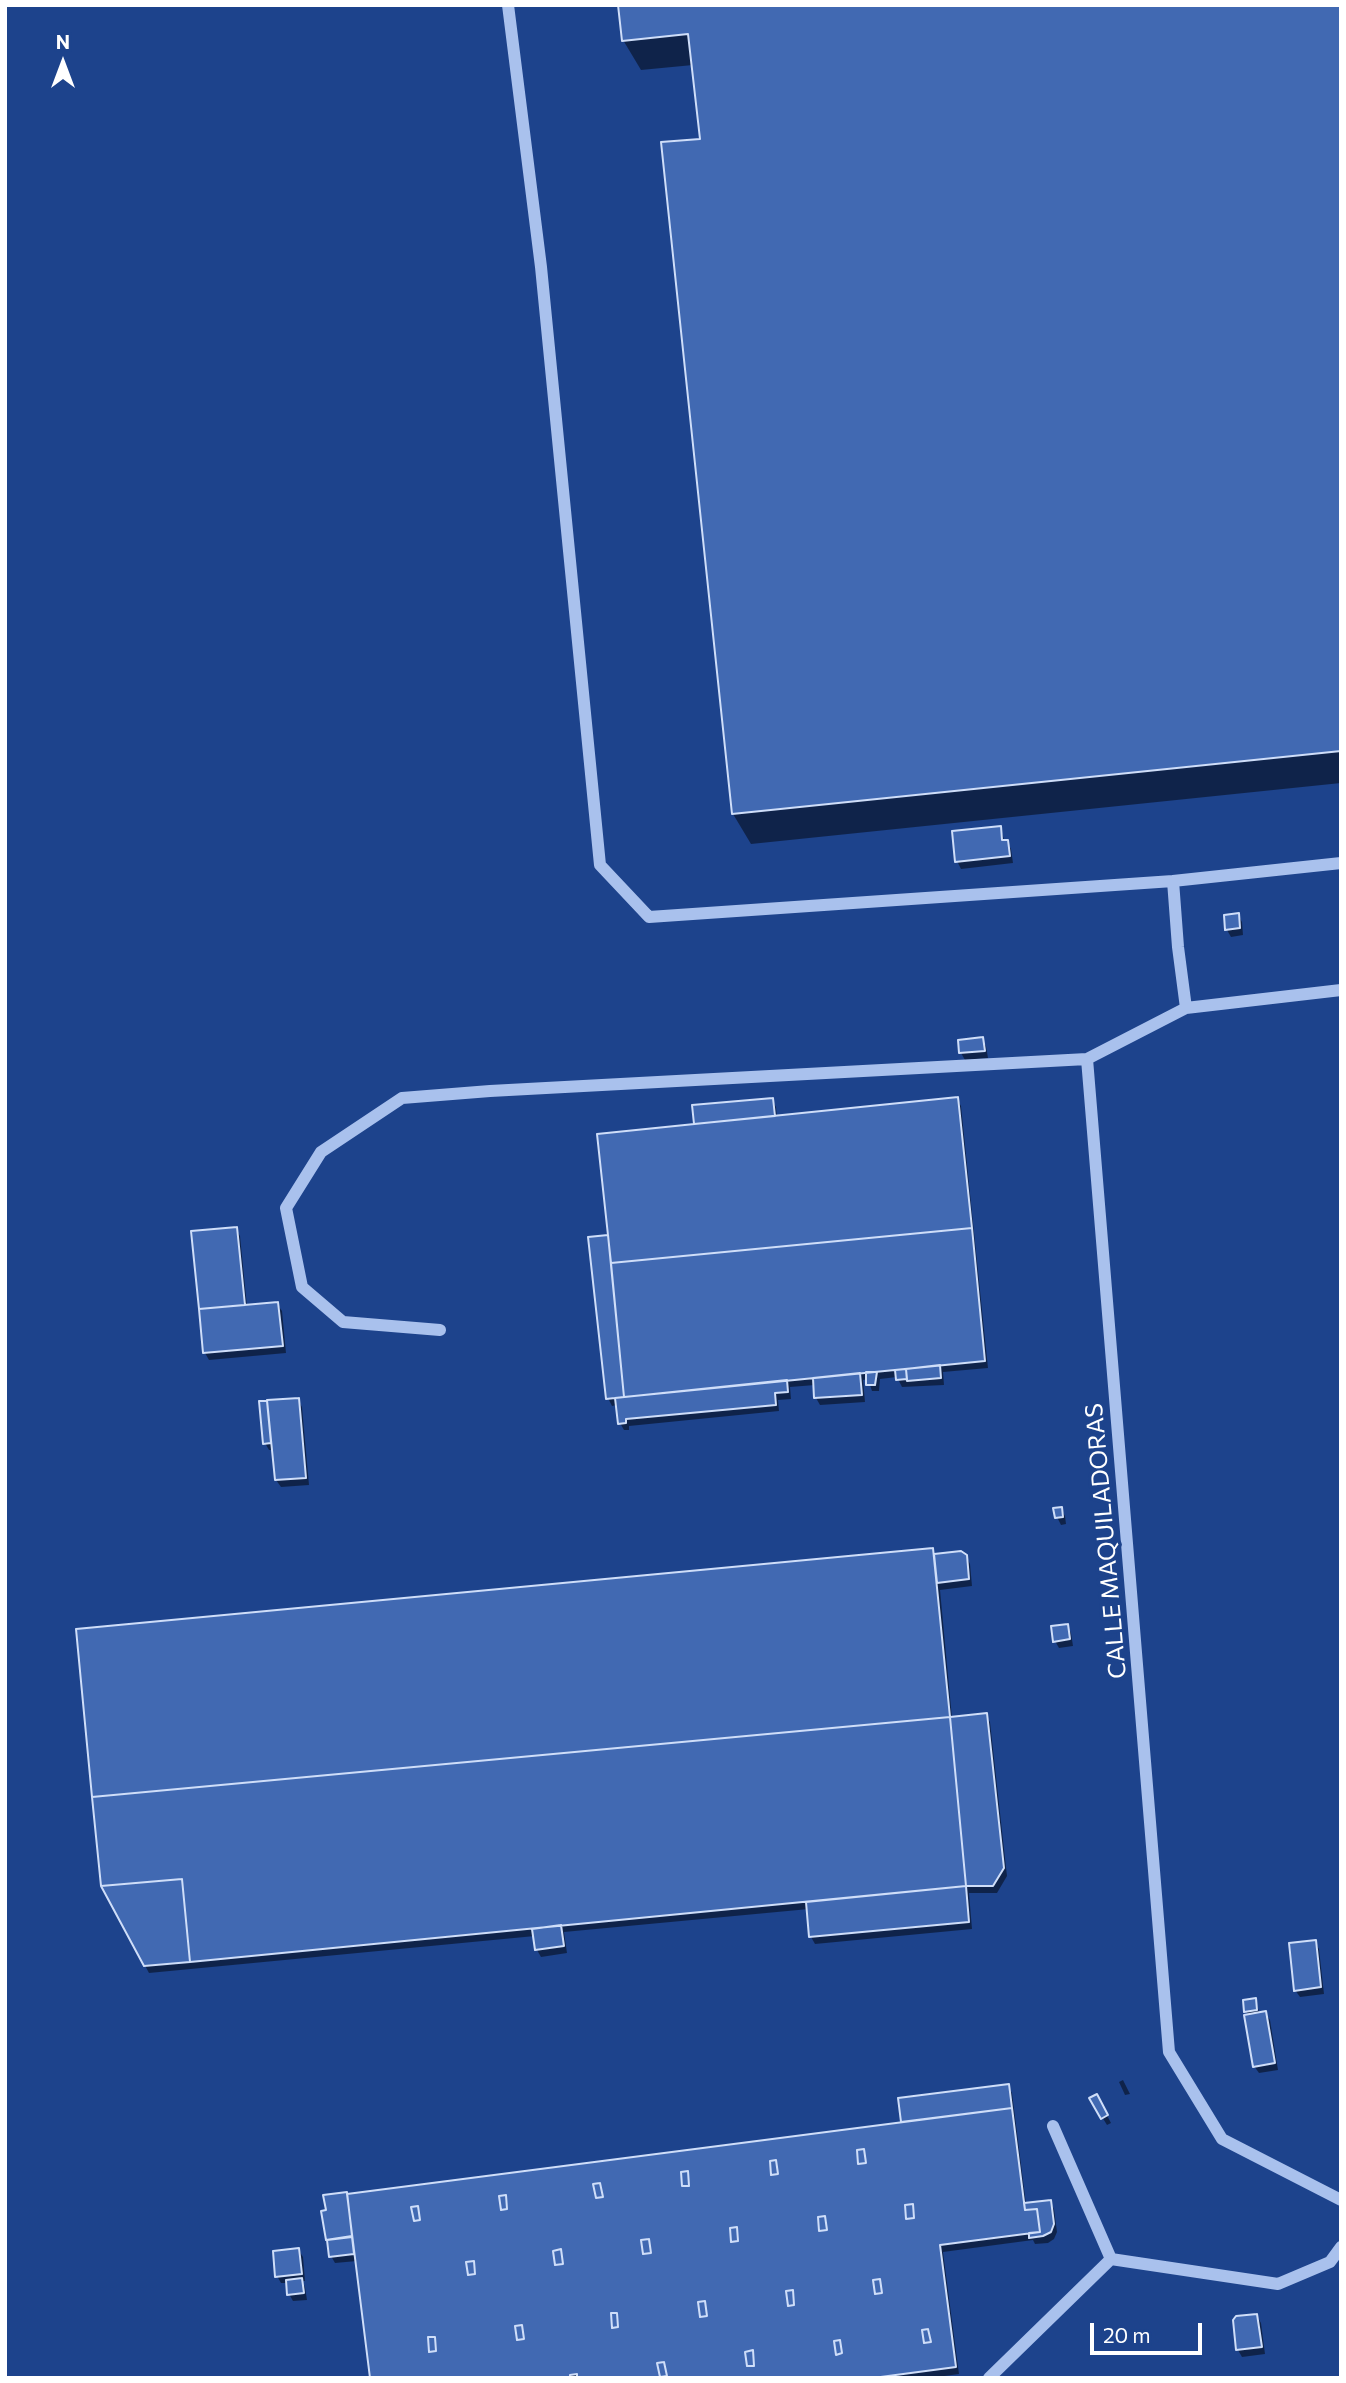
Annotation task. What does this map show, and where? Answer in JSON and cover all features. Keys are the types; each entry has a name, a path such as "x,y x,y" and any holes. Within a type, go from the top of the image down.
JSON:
{"street":[{"path":"508,5 541,267 600,865 649,917 1173,881 1341,863"},
{"path":"1173,881 1186,1007"},
{"path":"440,1330 344,1322 302,1287 286,1208 321,1152 402,1098 504,1090 1087,1059 1186,1007 1341,990"},
{"name":"CALLE MAQUILADORAS","path":"1087,1059 1169,2052 1222,2139 1341,2200"},
{"path":"1053,2126 1111,2259"},
{"path":"1111,2259 1278,2284 1330,2262 1341,2247"},
{"path":"989,2378 1111,2259"}],"building":[{"path":"618,5 1341,5 1341,751 732,814 661,142 700,139 688,34 622,41"},
{"path":"1001,826 1002,840 1008,840 1010,856 955,862 952,831"},
{"path":"1239,913 1240,928 1225,930 1224,915"},
{"path":"983,1037 985,1051 959,1053 958,1040"},
{"path":"958,1097 972,1228 611,1263 597,1134"},
{"path":"773,1098 775,1116 694,1124 692,1105"},
{"path":"237,1227 245,1305 199,1309 191,1231"},
{"path":"972,1228 985,1361 624,1397 611,1263"},
{"path":"608,1235 624,1397 606,1399 588,1237"},
{"path":"278,1302 283,1346 203,1353 199,1309"},
{"path":"940,1365 941,1378 907,1381 906,1369"},
{"path":"906,1369 907,1379 896,1380 895,1370"},
{"path":"866,1372 877,1372 875,1385 866,1385"},
{"path":"860,1373 862,1395 814,1398 813,1378"},
{"path":"787,1380 788,1392 775,1393 776,1405 626,1419 626,1423 618,1424 615,1398"},
{"path":"299,1398 306,1478 275,1480 267,1400"},
{"path":"259,1401 267,1401 271,1443 263,1444"},
{"path":"1062,1507 1063,1517 1055,1518 1053,1508"},
{"path":"933,1548 950,1717 92,1797 76,1629"},
{"path":"961,1551 967,1555 969,1579 937,1583 934,1554"},
{"path":"1068,1624 1070,1639 1053,1642 1051,1626"},
{"path":"987,1713 1004,1868 993,1886 966,1886 950,1717"},
{"path":"950,1717 966,1886 190,1962 182,1879 101,1886 92,1797"},
{"path":"182,1879 190,1962 144,1966 101,1886"},
{"path":"966,1886 969,1922 809,1937 806,1902"},
{"path":"561,1925 564,1946 535,1950 532,1929"},
{"path":"1316,1940 1321,1987 1294,1991 1289,1943"},
{"path":"1256,1998 1257,2010 1244,2012 1243,2000"},
{"path":"1266,2011 1275,2063 1253,2067 1244,2015"},
{"path":"1009,2084 1012,2108 901,2122 898,2098"},
{"path":"1097,2094 1108,2115 1101,2119 1089,2098"},
{"path":"1012,2108 1025,2210 1037,2209 1040,2232 940,2245 956,2367 873,2378 577,2378 577,2374 570,2375 570,2378 370,2378 347,2194","holes":["864,2149 866,2163 858,2164 857,2150","776,2160 778,2174 771,2175 770,2161","688,2171 689,2186 682,2186 681,2172","600,2183 603,2197 596,2198 593,2184","506,2195 507,2209 501,2210 499,2196","913,2204 914,2218 906,2219 905,2205","418,2206 420,2220 414,2221 411,2207","825,2216 827,2230 819,2231 818,2217","737,2227 738,2241 731,2242 730,2228","649,2239 651,2253 643,2254 641,2240","561,2249 563,2264 555,2265 553,2251","474,2261 475,2274 468,2275 466,2262","880,2279 882,2293 875,2294 873,2280","793,2290 794,2305 788,2306 786,2291","705,2301 707,2316 700,2317 698,2302","611,2313 617,2313 618,2327 612,2328","522,2325 524,2339 517,2340 515,2326","928,2329 931,2342 924,2343 922,2330","428,2337 435,2337 436,2351 429,2352","840,2340 842,2353 836,2355 834,2341","753,2350 754,2366 747,2366 745,2352","664,2362 667,2376 660,2377 657,2363"]},
{"path":"864,2149 866,2163 858,2164 857,2150"},
{"path":"776,2160 778,2174 771,2175 770,2161"},
{"path":"688,2171 689,2186 682,2186 681,2172"},
{"path":"600,2183 603,2197 596,2198 593,2184"},
{"path":"347,2192 352,2236 326,2240 321,2211 326,2210 323,2195"},
{"path":"506,2195 507,2209 501,2210 499,2196"},
{"path":"1051,2200 1054,2224 1051,2232 1029,2238 1029,2233 1040,2232 1037,2209 1025,2210 1024,2203"},
{"path":"913,2204 914,2218 906,2219 905,2205"},
{"path":"418,2206 420,2220 414,2221 411,2207"},
{"path":"825,2216 827,2230 819,2231 818,2217"},
{"path":"737,2227 738,2241 731,2242 730,2228"},
{"path":"352,2237 354,2254 329,2257 327,2240"},
{"path":"649,2239 651,2253 643,2254 641,2240"},
{"path":"299,2248 302,2274 275,2277 273,2251"},
{"path":"561,2249 563,2264 555,2265 553,2251"},
{"path":"474,2261 475,2274 468,2275 466,2262"},
{"path":"302,2278 304,2293 287,2295 286,2280"},
{"path":"880,2279 882,2293 875,2294 873,2280"},
{"path":"793,2290 794,2305 788,2306 786,2291"},
{"path":"705,2301 707,2316 700,2317 698,2302"},
{"path":"611,2313 617,2313 618,2327 612,2328"},
{"path":"1257,2314 1262,2347 1236,2350 1233,2320 1236,2316"},
{"path":"522,2325 524,2339 517,2340 515,2326"},
{"path":"928,2329 931,2342 924,2343 922,2330"},
{"path":"428,2337 435,2337 436,2351 429,2352"},
{"path":"840,2340 842,2353 836,2355 834,2341"},
{"path":"753,2350 754,2366 747,2366 745,2352"},
{"path":"664,2362 667,2376 660,2377 657,2363"}]}
